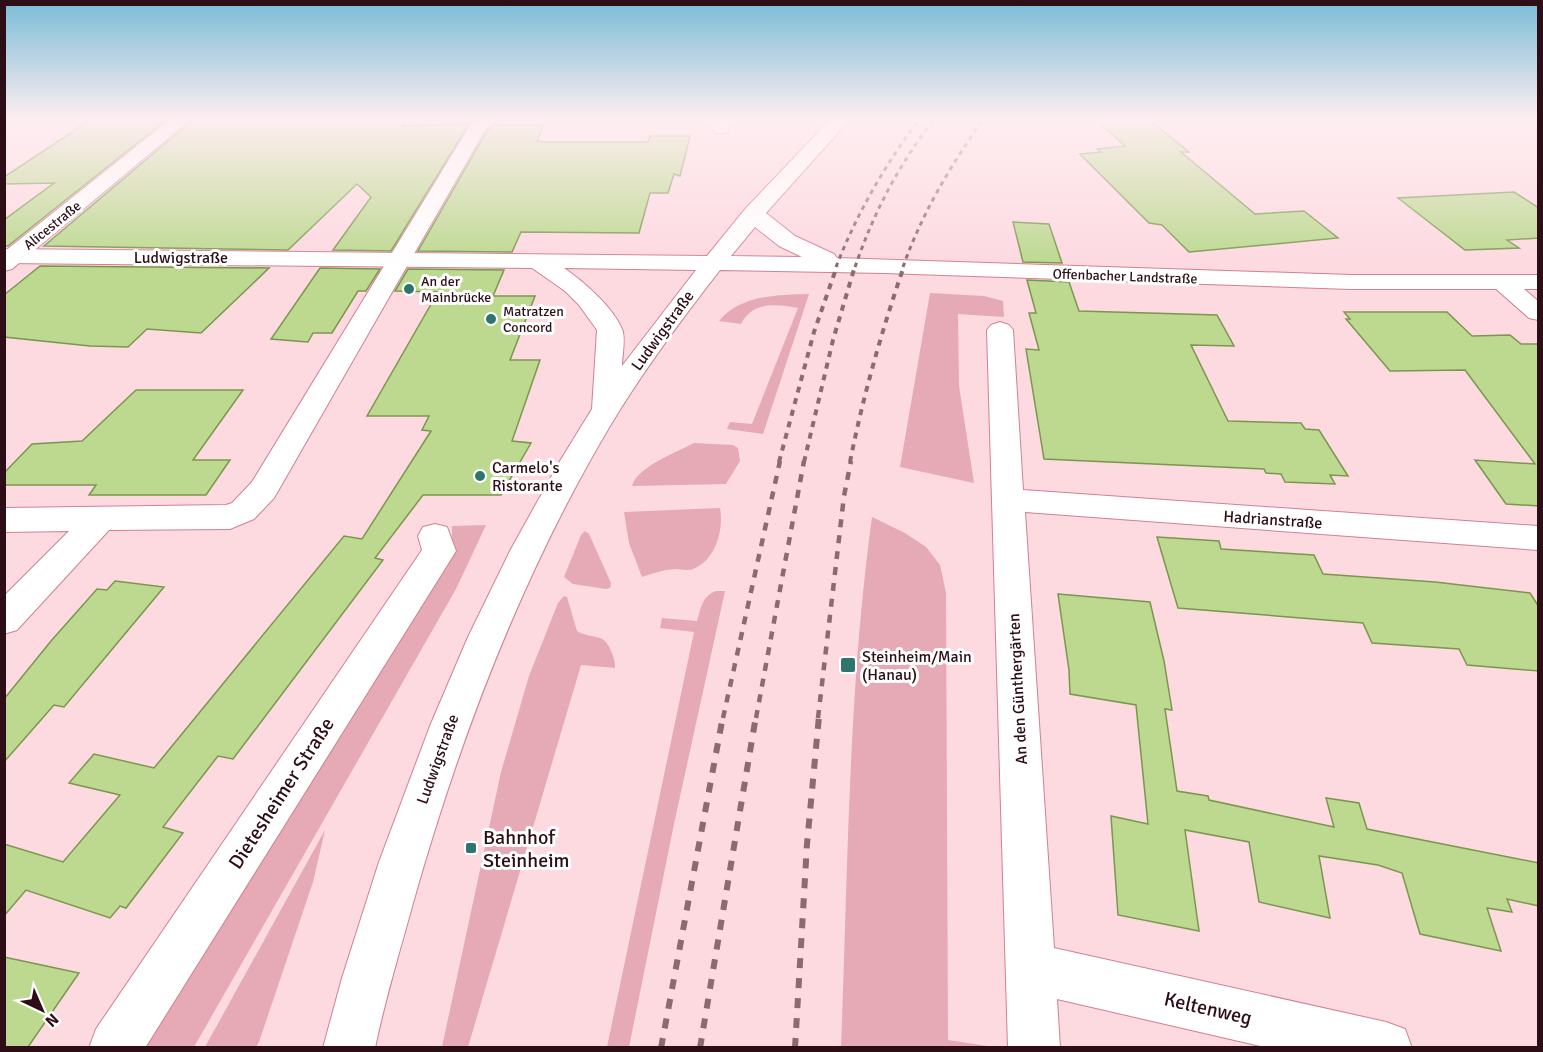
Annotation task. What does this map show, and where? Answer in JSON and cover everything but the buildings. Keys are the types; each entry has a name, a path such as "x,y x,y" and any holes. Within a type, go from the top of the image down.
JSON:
{"main road":[{"name":"Alicestraße","path":"8,259 122,167"},
{"path":"4,520 230,517 248,506 262,490 455,167"},
{"path":"711,264 797,167"},
{"path":"754,213 785,242 845,266"},
{"name":"Ludwigstraße","path":"8,259 402,258 711,264"},
{"path":"537,261 574,286 588,300 610,330 606,409"},
{"name":"Ludwigstraße","path":"348,1047 399,868 437,756 474,663 556,495 606,409 711,264"},
{"name":"Offenbacher Landstraße","path":"711,264 845,266 1271,281 1539,282"},
{"path":"1503,283 1539,313"},
{"name":"An den Günthergärten","path":"1000,330 1034,1047"},
{"name":"Hadrianstraße","path":"1008,500 1539,538"},
{"path":"4,620 100,519"},
{"name":"Dietesheimer Straße","path":"115,1047 439,551 435,536"},
{"name":"Keltenweg","path":"1030,968 1386,1047"}],"shaded area":[{"path":"930,293 984,296 1003,301 1004,317 958,314 959,386 974,483 900,467"},
{"path":"809,294 763,434 727,429 730,422 752,424 798,308 766,306 752,311 741,324 719,321 728,312 748,301 772,296"},
{"path":"694,443 733,445 738,448 740,461 726,484 632,486 635,479 649,466"},
{"path":"720,508 721,525 717,543 701,565 691,570 671,569 642,577 629,543 624,512"},
{"path":"872,517 905,533 926,547 940,565 946,593 948,1040 994,1047 841,1047 853,715"},
{"path":"486,525 456,589 194,1047 132,1048 435,572 452,540 452,526"},
{"path":"585,531 589,534 611,583 610,588 573,584 564,577 581,535"},
{"path":"716,591 725,591 674,824 629,1047 607,1047 694,632 660,628 662,618 697,621 705,599"},
{"path":"564,596 567,597 577,631 605,641 613,655 615,668 581,665 468,1047 442,1047 501,772 529,676 558,603"},
{"path":"325,830 313,882 259,1042 256,1047 205,1047"}],"railway":[{"path":"836,267 853,228 887,167"},
{"path":"855,267 870,227 901,167"},
{"path":"903,267 919,228 952,167"},
{"path":"779,462 814,332 837,266"},
{"path":"804,462 833,340 855,266"},
{"path":"850,462 874,363 904,266"},
{"path":"723,718 780,461"},
{"path":"756,718 804,461"},
{"path":"818,718 844,496 851,461"},
{"path":"661,1048 723,716"},
{"path":"700,1048 756,716"},
{"path":"795,1048 807,844 819,716"}],"place":[{"name":"An der Mainbrücke","path":"409,289"},
{"name":"Matratzen Concord","path":"491,319"},
{"name":"Carmelo's Ristorante","path":"480,476"},
{"name":"Steinheim/Main (Hanau)","path":"848,665"},
{"name":"Bahnhof Steinheim","path":"471,848"}]}
